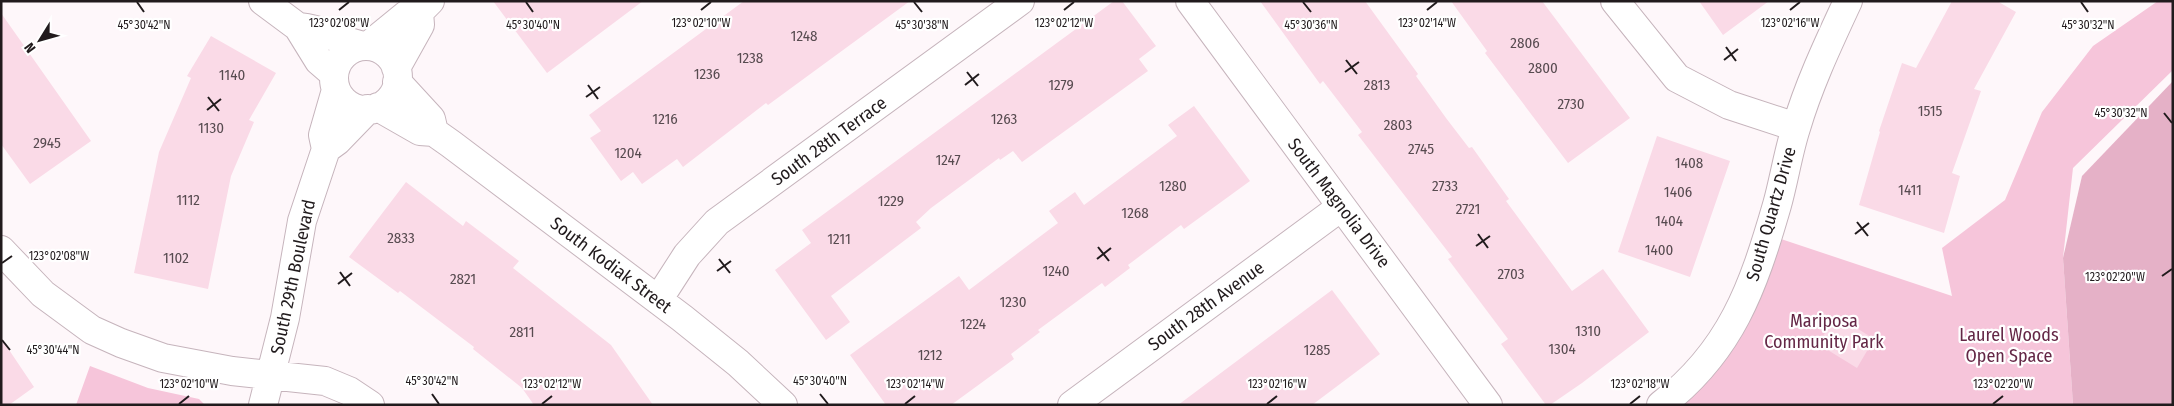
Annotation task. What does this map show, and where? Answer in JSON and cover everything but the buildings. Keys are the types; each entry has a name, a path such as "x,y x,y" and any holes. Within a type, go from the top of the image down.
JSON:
{"street":[{"path":"263,1 298,28 349,105 373,108"},
{"name":"South 28th Terrace","path":"658,300 688,255 717,222 1020,1"},
{"name":"South Magnolia Drive","path":"1190,1 1488,405"},
{"path":"1615,1 1677,78 1729,105 1796,127"},
{"name":"South Quartz Drive","path":"1661,405 1698,373 1734,324 1752,282 1777,205 1796,127 1848,1"},
{"path":"335,82 339,60 346,53 366,46 406,15 425,7"},
{"path":"326,149 373,108 389,99 396,75 420,25 425,7"},
{"path":"298,28 314,28 350,43 384,51 396,75"},
{"name":"South Kodiak Street","path":"396,75 431,119 434,132"},
{"name":"South 29th Boulevard","path":"263,405 285,318 302,221 326,149 323,135 335,82"},
{"name":"South Kodiak Street","path":"373,108 420,131 434,132 658,300 738,364 783,405"},
{"name":"South 28th Avenue","path":"1072,405 1341,207"},
{"path":"1,250 43,294 92,330 163,358 232,371 325,381 349,392 370,405"}],"green space":[{"path":"2158,1 2173,1 2173,70 2073,168 2063,258 2073,405 1683,405 1708,378 1761,293 1781,239 1952,296 1942,248 2005,200 2042,112 2093,46"},
{"path":"90,366 148,388 199,399 205,405 76,405"}],"shaded area":[{"path":"2173,81 2173,405 2073,405 2063,258 2082,176"}],"park label":[{"name":"Mariposa Community Park","path":"1824,331"},
{"name":"Laurel Woods Open Space","path":"2009,345"}]}
